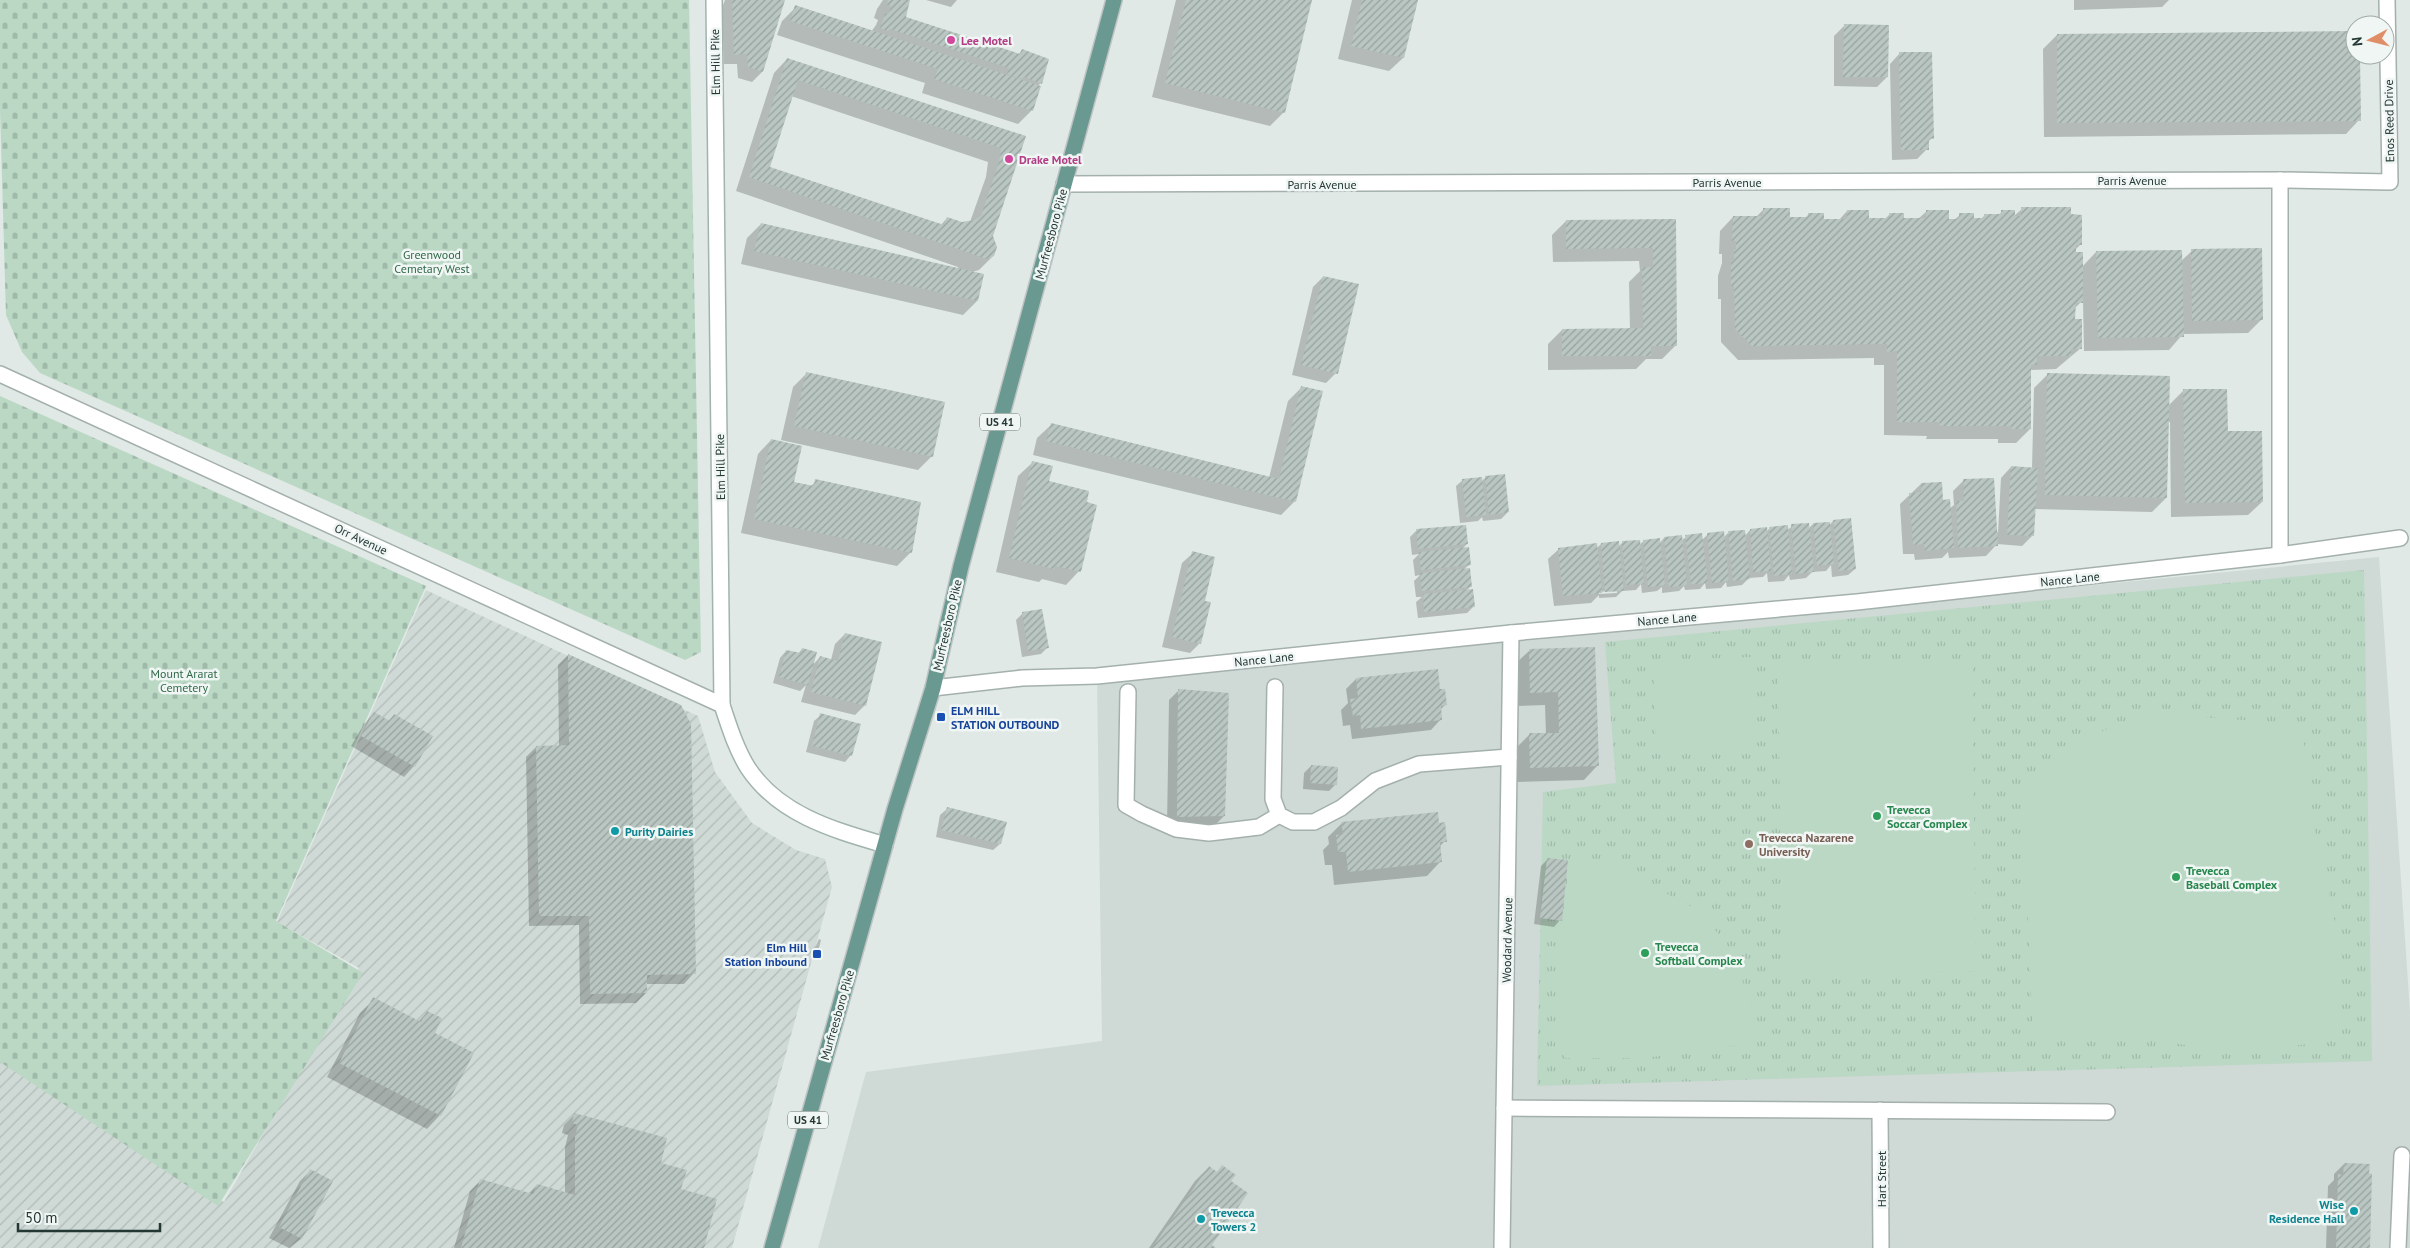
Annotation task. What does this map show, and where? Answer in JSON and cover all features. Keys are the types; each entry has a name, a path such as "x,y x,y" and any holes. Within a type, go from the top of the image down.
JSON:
{"main road":[{"name":"Murfreesboro Pike","path":"772,1248 885,844 933,688 961,566 1114,0"}],"street":[{"name":"Elm Hill Pike","path":"714,0 722,705 734,740 748,769 770,794 793,811 820,824 885,844"},
{"name":"Enos Reed Drive","path":"2387,0 2390,182"},
{"name":"Parris Avenue","path":"1064,184 2280,180 2390,182"},
{"path":"2280,180 2280,555"},
{"name":"Orr Avenue","path":"0,374 722,705"},
{"name":"Nance Lane","path":"933,688 1022,678 1106,675 1511,633 1857,602 2280,555 2400,538"},
{"name":"Woodard Avenue","path":"1502,1248 1511,633"},
{"path":"1275,687 1273,799 1279,815 1293,822 1314,822 1341,808 1374,781 1418,764 1509,757"},
{"path":"1128,692 1126,805 1176,829 1209,833 1259,828 1279,815"},
{"path":"1504,1108 2107,1112"},
{"name":"Hart Street","path":"1880,1110 1880,1248"},
{"path":"2398,1248 2402,1155"}],"shaded area":[{"name":"Trevecca Nazarene University","path":"2379,557 2410,1012 2410,1248 818,1248 866,1072 1102,1041 1097,676 1533,640"},
{"path":"426,590 698,716 715,772 752,823 796,850 825,859 832,887 732,1248 0,1248 0,1053 224,1202 359,968 277,922"}],"green space":[{"name":"Greenwood Cemetary West","path":"0,0 689,0 701,652 685,660 40,373 22,352 6,315 0,109"},
{"name":"Mount Ararat Cemetery","path":"0,396 426,586 276,921 363,973 218,1206 0,1062"},
{"path":"2364,570 2372,1061 1537,1086 1543,792 1616,783 1605,642"},
{"path":"1754,657 1757,750 1656,753 1653,660"},
{"name":"Trevecca Soccar Complex","path":"1972,659 1976,971 1782,973 1778,661"},
{"name":"Trevecca Baseball Complex","path":"2156,714 2285,723 2304,743 2310,807 2340,946 2338,1023 2323,1042 2243,1052 2114,1036 2033,1042 2023,793 2052,759 2105,730"},
{"name":"Trevecca Softball Complex","path":"1570,862 1613,865 1705,914 1736,962 1750,1002 1755,1043 1644,1058 1566,1058 1555,1048 1560,944"}],"building":[{"path":"732,0 785,0 763,72 748,67 747,54 734,55"},
{"name":"Lee Motel","path":"888,0 910,0 906,17 1020,54 1022,49 1049,59 1042,84 1024,77 1022,79 1007,74 1009,68 890,29 888,31 880,28 885,14 889,13 891,6 887,5"},
{"path":"1186,0 1312,0 1285,113 1165,83"},
{"path":"1362,0 1418,0 1404,58 1351,46"},
{"path":"795,5 1041,86 1033,111 934,79 938,69 790,21"},
{"path":"1844,24 1889,25 1888,77 1843,77"},
{"path":"2345,31 2345,65 2360,65 2361,121 2057,123 2057,34"},
{"path":"1899,52 1932,52 1934,139 1929,138 1929,150 1901,150"},
{"name":"Drake Motel","path":"787,58 1026,136 993,236 997,247 994,256 987,259 749,177","holes":["798,80 1001,148 999,162 981,216 974,220 962,222 947,217 944,225 770,167"]},
{"path":"2021,207 2071,207 2071,214 2082,215 2082,245 2076,245 2076,252 2083,252 2083,303 2076,303 2075,319 2082,319 2082,349 2071,349 2071,356 2037,356 2037,365 2031,365 2031,429 2011,429 2011,426 1940,426 1940,422 1897,422 1897,351 1887,352 1887,344 1752,346 1735,329 1734,286 1731,286 1731,261 1734,261 1734,250 1736,249 1736,241 1732,241 1733,216 1763,216 1763,208 1790,208 1790,217 1808,217 1808,213 1824,213 1824,219 1847,219 1847,210 1869,210 1869,218 1889,218 1889,213 1904,213 1904,218 1926,218 1926,210 1949,210 1949,219 1959,219 1959,213 1974,213 1974,218 1984,218 1984,214 2001,214 2001,210 2015,210 2015,216 2021,216"},
{"path":"1676,219 1677,346 1651,346 1651,356 1562,356 1562,329 1643,328 1642,267 1653,267 1653,248 1566,249 1566,220"},
{"path":"761,223 984,274 978,301 754,251"},
{"path":"2262,248 2263,320 2192,321 2191,249"},
{"path":"2182,250 2184,337 2098,338 2096,251"},
{"path":"1323,276 1359,284 1338,374 1301,365"},
{"path":"806,372 945,402 933,457 794,426"},
{"path":"2047,373 2170,376 2167,498 2045,495"},
{"path":"1301,386 1323,391 1296,502 1046,441 1051,423 1279,479"},
{"path":"2183,389 2227,389 2228,431 2262,431 2263,502 2185,503"},
{"path":"771,439 802,446 794,482 814,486 815,479 921,502 912,553 754,519"},
{"path":"1032,461 1053,466 1049,481 1089,491 1087,502 1097,505 1081,572 1055,566 1054,569 1009,558"},
{"path":"2011,466 2038,468 2034,536 2007,535"},
{"path":"1505,474 1509,512 1489,515 1485,476"},
{"path":"1482,477 1486,515 1466,517 1462,479"},
{"path":"1994,478 1998,546 1958,548 1956,501 1964,501 1963,479"},
{"path":"1942,482 1943,500 1950,499 1954,548 1925,551 1924,544 1913,545 1909,493 1921,492 1921,483"},
{"path":"1851,518 1856,569 1839,571 1833,520"},
{"path":"1830,522 1834,564 1817,566 1813,523"},
{"path":"1809,523 1814,572 1796,574 1791,524"},
{"path":"1466,525 1468,544 1418,549 1416,529"},
{"path":"1788,525 1792,574 1774,576 1769,527"},
{"path":"1767,527 1771,571 1753,572 1750,529"},
{"path":"1745,530 1750,579 1733,581 1728,531"},
{"path":"1724,531 1729,581 1712,583 1707,533"},
{"path":"1702,533 1708,583 1691,584 1685,535"},
{"path":"1682,535 1687,585 1669,587 1664,537"},
{"path":"1660,538 1665,585 1648,587 1643,540"},
{"path":"1640,540 1644,584 1626,585 1622,541"},
{"path":"1619,541 1624,591 1605,592 1601,543"},
{"path":"1597,543 1602,593 1563,596 1558,548"},
{"path":"1469,547 1471,565 1421,570 1419,552"},
{"path":"1192,551 1215,557 1205,601 1211,602 1201,644 1172,637"},
{"path":"1470,568 1472,587 1422,591 1420,573"},
{"path":"1473,589 1475,607 1424,612 1423,594"},
{"path":"1042,609 1049,648 1028,651 1022,612"},
{"path":"845,633 882,642 866,706 811,692 820,656 838,661"},
{"path":"1595,647 1599,766 1530,768 1529,733 1559,733 1558,692 1530,693 1529,649"},
{"path":"802,648 817,652 808,685 779,677 786,650 801,653"},
{"name":"Purity Dairies","path":"568,654 681,705 691,724 696,974 647,975 647,993 590,994 589,916 539,916 536,746 569,745"},
{"path":"1438,669 1440,689 1445,689 1447,705 1441,706 1442,720 1361,729 1360,715 1353,716 1350,699 1358,698 1356,678"},
{"path":"1178,689 1229,693 1225,816 1177,817"},
{"path":"374,712 390,721 394,714 433,736 415,767 361,736"},
{"path":"820,713 861,724 852,756 812,746"},
{"path":"1311,765 1338,767 1337,785 1310,783"},
{"path":"947,807 1007,822 1001,844 941,830"},
{"path":"1438,812 1439,823 1445,822 1447,842 1440,842 1442,862 1348,872 1346,852 1338,852 1336,835 1343,834 1341,822"},
{"path":"1547,858 1568,860 1562,921 1540,918"},
{"path":"373,997 421,1022 427,1011 442,1018 435,1033 474,1053 441,1116 339,1063"},
{"path":"574,1113 667,1138 661,1163 687,1170 681,1189 717,1199 704,1248 461,1248 480,1179 533,1194 537,1184 575,1195 575,1136 578,1125 572,1123"},
{"name":"Wise Residence Hall","path":"2344,1163 2370,1164 2369,1173 2372,1174 2370,1248 2336,1248 2338,1174 2343,1175"},
{"name":"Trevecca Towers 2","path":"1222,1165 1236,1175 1231,1181 1248,1193 1212,1245 1216,1248 1152,1248 1209,1166 1217,1172"},
{"path":"310,1169 333,1181 302,1239 279,1227"}],"place":[{"name":"Lee Motel","path":"951,40"},
{"name":"Drake Motel","path":"1009,159"},
{"name":"ELM HILL STATION OUTBOUND","path":"941,717"},
{"name":"Trevecca Soccar Complex","path":"1877,816"},
{"name":"Purity Dairies","path":"615,831"},
{"name":"Trevecca Nazarene University","path":"1749,844"},
{"name":"Trevecca Baseball Complex","path":"2176,877"},
{"name":"Trevecca Softball Complex","path":"1645,953"},
{"name":"Elm Hill Station Inbound","path":"817,954"},
{"name":"Wise Residence Hall","path":"2354,1211"},
{"name":"Trevecca Towers 2","path":"1201,1219"}]}
